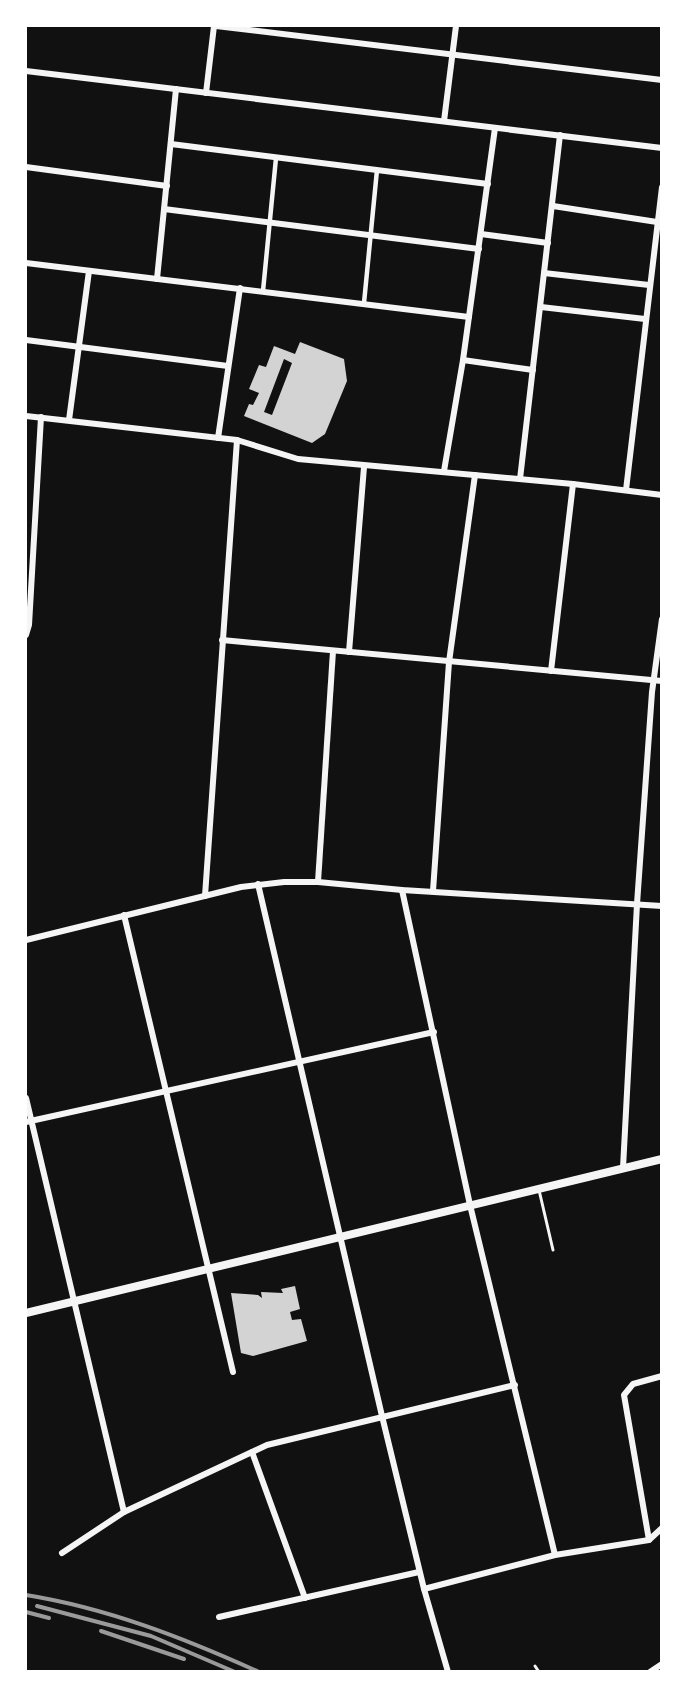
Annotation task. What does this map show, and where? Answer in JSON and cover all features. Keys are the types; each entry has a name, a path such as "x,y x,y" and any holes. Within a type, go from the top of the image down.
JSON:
{"street":[{"path":"206,93 215,26 662,80"},
{"path":"444,121 456,26"},
{"path":"26,71 661,147 662,138"},
{"path":"157,279 176,89"},
{"path":"444,471 463,360 495,128"},
{"path":"520,479 560,135"},
{"path":"171,144 488,184"},
{"path":"263,291 276,158"},
{"path":"26,167 166,186"},
{"path":"364,303 377,170"},
{"path":"626,490 662,186"},
{"path":"553,206 657,222"},
{"path":"164,209 479,249"},
{"path":"481,234 548,243"},
{"path":"26,263 469,317"},
{"path":"69,420 89,271"},
{"path":"544,273 649,285"},
{"path":"218,438 240,288"},
{"path":"541,307 645,320"},
{"path":"26,340 228,366"},
{"path":"463,360 533,370"},
{"path":"26,416 237,440 298,459 444,471 662,495"},
{"path":"26,635 29,625 41,417"},
{"path":"205,896 237,440"},
{"path":"349,652 364,466"},
{"path":"433,891 449,662 475,475"},
{"path":"551,671 573,484"},
{"path":"623,1168 637,904 652,692 658,681 662,619"},
{"path":"222,640 658,681"},
{"path":"318,882 333,651"},
{"path":"26,940 258,884 318,882 402,890 662,906"},
{"path":"258,884 342,1237 381,1416 423,1589 448,1671"},
{"path":"402,890 470,1204 555,1555"},
{"path":"124,915 233,1372"},
{"path":"28,1121 164,1089 434,1032"},
{"path":"26,1098 28,1121 75,1300 123,1512"},
{"path":"26,1313 662,1159"},
{"path":"649,1540 624,1395 633,1384 662,1376"},
{"path":"62,1554 123,1512 267,1445 515,1385"},
{"path":"252,1452 305,1598"},
{"path":"423,1589 555,1555 649,1540 662,1528"},
{"path":"219,1617 419,1572"},
{"path":"650,1671 662,1664"}],"lane":[{"path":"538,1188 553,1250"},
{"path":"535,1666 539,1671"}],"building":[{"path":"300,342 344,359 347,381 325,434 312,443 244,416 249,404 253,405 259,393 249,389 259,365 266,367 274,346 295,354","holes":["284,359 292,363 272,415 264,412"]},
{"path":"295,1286 300,1309 290,1312 292,1320 301,1319 307,1341 253,1356 241,1353 231,1293 258,1295 262,1298 261,1292 283,1293 281,1289"}],"railway":[{"path":"26,1595 116,1616 202,1647 259,1672"},
{"path":"37,1606 151,1636 235,1672"},
{"path":"26,1612 49,1618"},
{"path":"101,1631 184,1659"}]}
